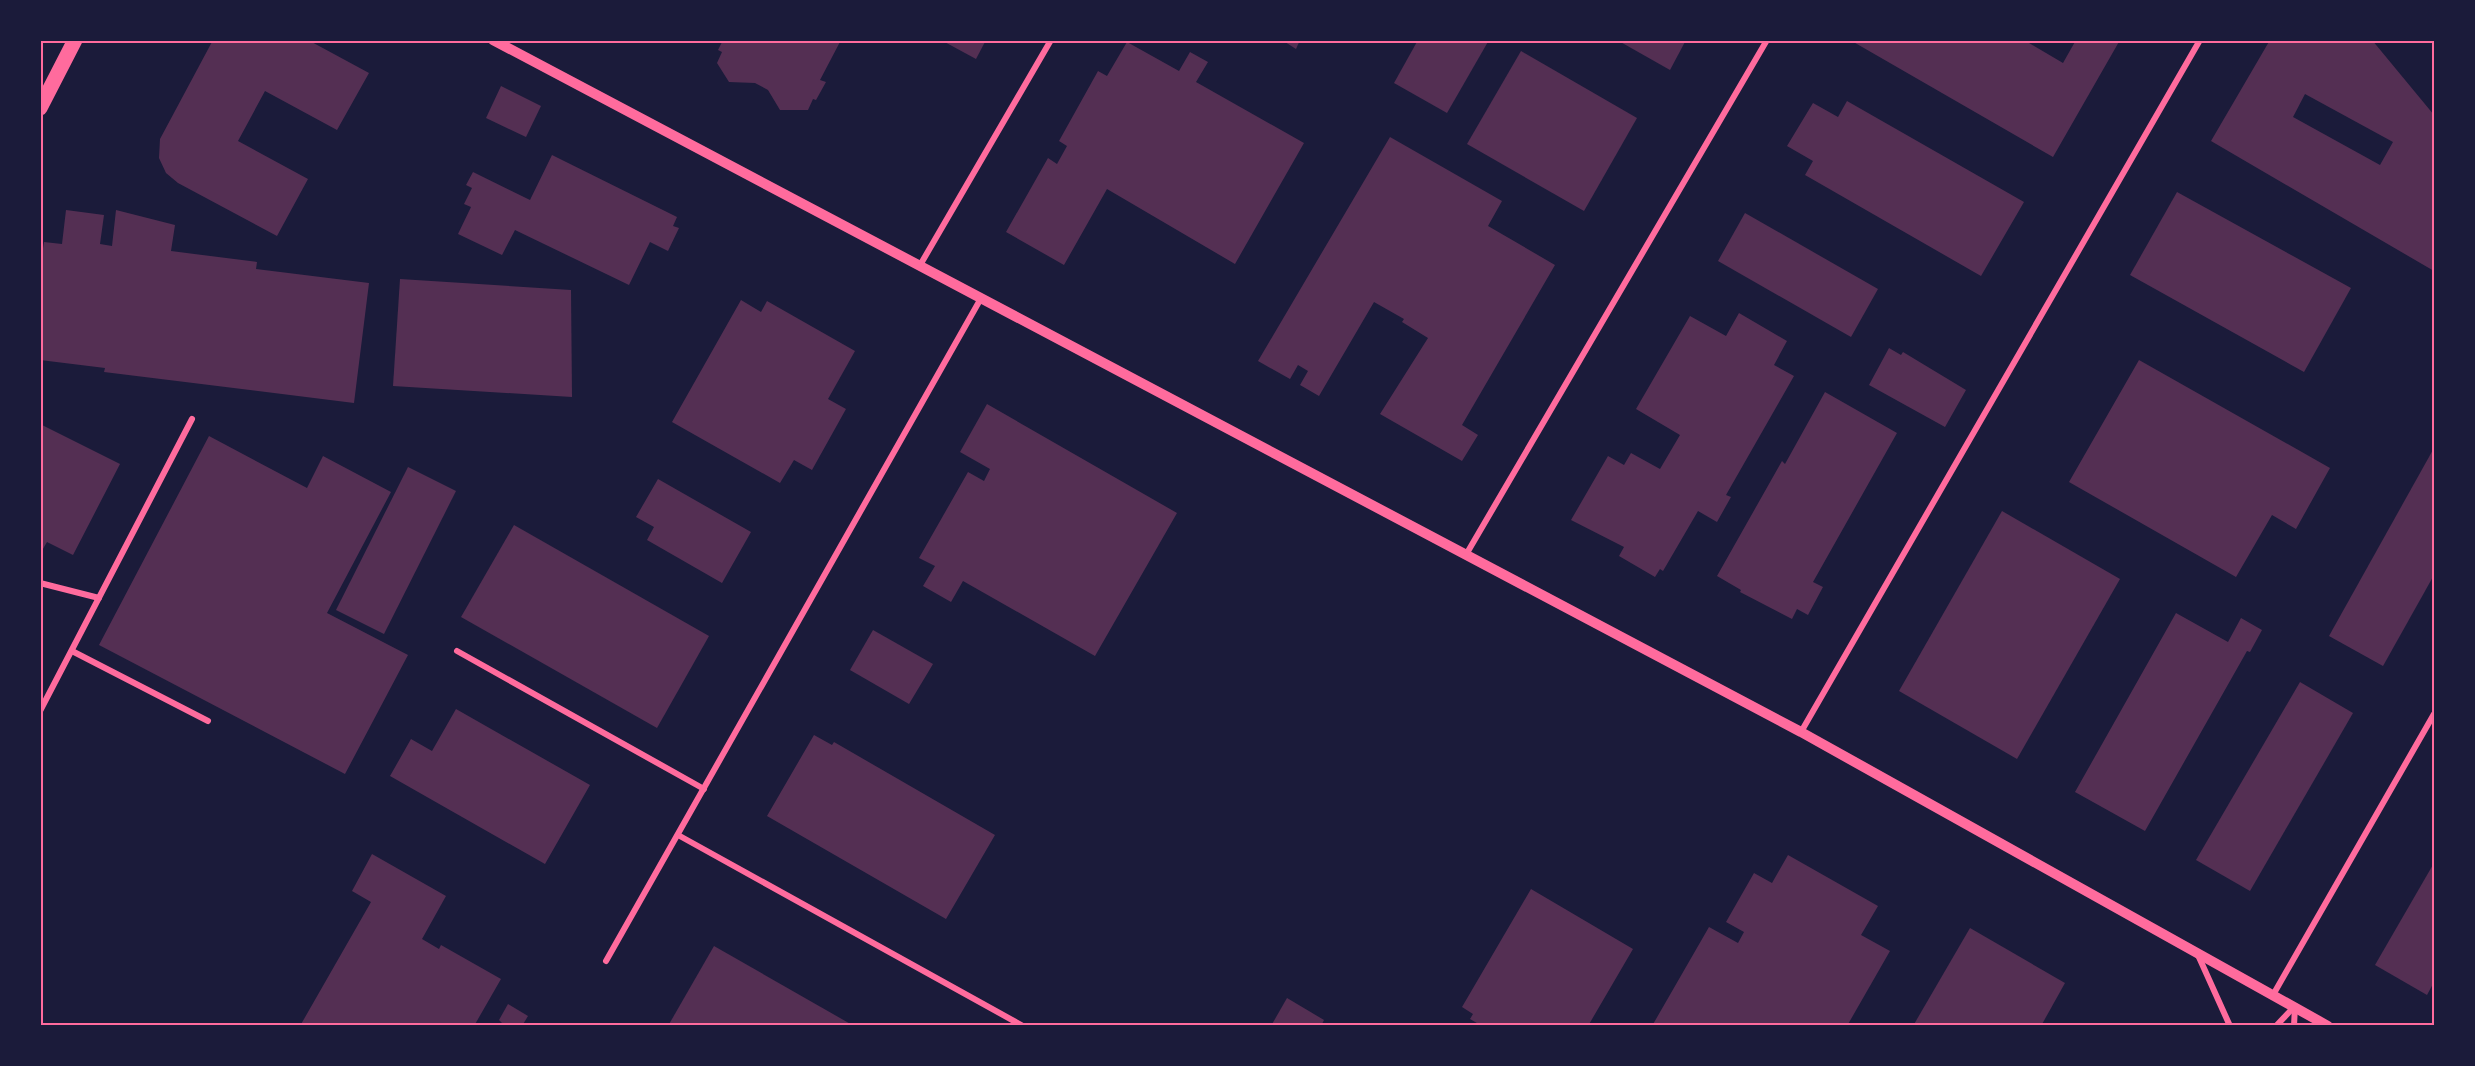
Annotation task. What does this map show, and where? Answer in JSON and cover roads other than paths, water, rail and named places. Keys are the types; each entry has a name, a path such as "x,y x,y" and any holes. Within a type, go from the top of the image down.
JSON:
{"main road":[{"path":"40,108 75,40"}],"street":[{"path":"493,40 980,300 1467,553 1801,732 2328,1026"},
{"path":"918,267 1051,40"},
{"path":"1467,553 1767,40"},
{"path":"1801,732 2200,40"},
{"path":"606,961 980,300"},
{"path":"40,711 192,419"},
{"path":"40,583 99,598"},
{"path":"72,651 208,721"},
{"path":"457,651 704,789"},
{"path":"2273,995 2434,714"},
{"path":"678,835 1023,1026"},
{"path":"2197,952 2230,1026"},
{"path":"2276,1026 2295,1006"},
{"path":"2294,1026 2295,1006"}]}
